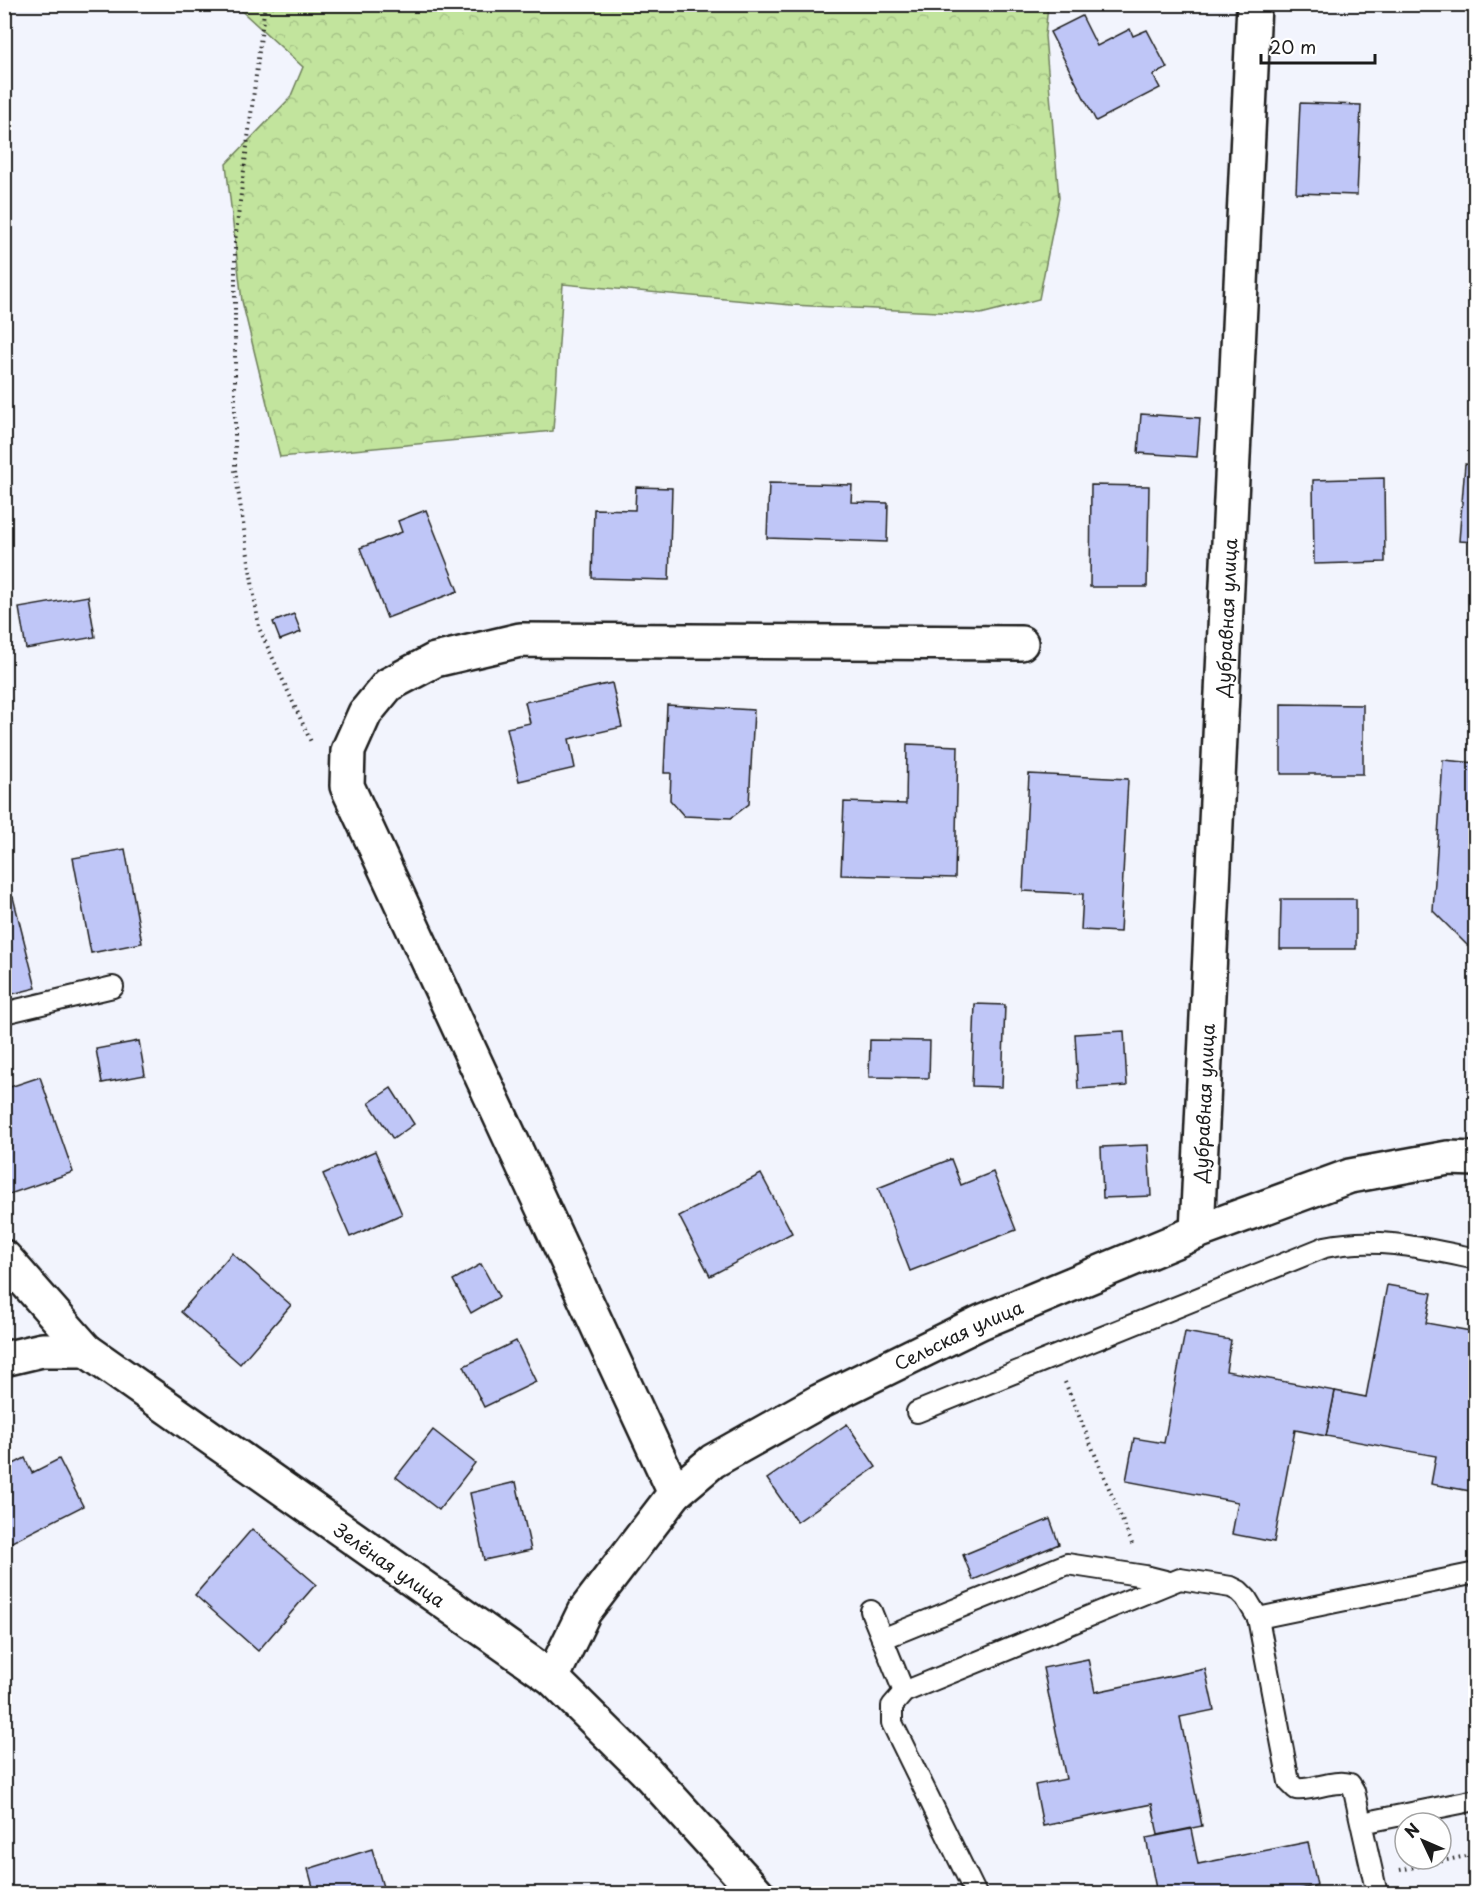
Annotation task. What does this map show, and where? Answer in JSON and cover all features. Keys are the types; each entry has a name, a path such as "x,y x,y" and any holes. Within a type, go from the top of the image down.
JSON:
{"street":[{"name":"Дубравная улица","path":"1197,1232 1254,4"},
{"path":"675,1493 347,786 348,751 365,713 388,685 435,660 520,640 1021,643"},
{"name":"Сельская улица","path":"552,1678 584,1612 675,1493 712,1461 820,1401 981,1322 1197,1232 1350,1176 1448,1158 1476,1159"},
{"name":"Зелёная улица","path":"4,1257 86,1350 552,1678 644,1769 746,1891"},
{"path":"4,1359 42,1350 86,1350"}],"lane":[{"path":"4,1013 113,987"},
{"path":"917,1412 1325,1247 1350,1242 1378,1242 1429,1249 1476,1259"},
{"path":"882,1639 1067,1564 1145,1576 1168,1582"},
{"path":"1258,1618 1476,1573"},
{"path":"976,1893 892,1723 892,1706 904,1692 1180,1579 1231,1587 1246,1598 1258,1618 1290,1782 1296,1789 1303,1790 1341,1782 1350,1784 1362,1823 1375,1885"},
{"path":"871,1611 904,1692"},
{"path":"1362,1823 1476,1800"}],"path":[{"path":"264,4 235,241 235,470 259,628 320,761 347,786"},
{"path":"1055,1356 1145,1576"},
{"path":"1375,1885 1476,1854"},
{"path":"1466,1893 1476,1891"}],"green space":[{"path":"235,5 1048,5 1045,36 1059,198 1039,299 981,314 791,305 563,284 553,431 280,457 242,301 226,164 290,98 303,67"}],"building":[{"path":"1082,16 1097,46 1130,29 1133,36 1147,30 1167,68 1153,75 1160,88 1096,121 1050,32"},
{"path":"1300,103 1361,105 1357,195 1296,193"},
{"path":"1475,188 1476,260 1472,260"},
{"path":"1141,414 1200,418 1197,457 1138,453"},
{"path":"1465,464 1476,465 1476,542 1459,541"},
{"path":"1384,478 1385,562 1314,564 1313,480"},
{"path":"769,483 852,485 851,502 888,503 887,542 767,538"},
{"path":"1091,485 1149,486 1147,587 1090,587"},
{"path":"636,487 672,488 669,580 592,578 594,509 635,510"},
{"path":"426,510 458,591 387,618 360,548 402,532 398,521"},
{"path":"88,596 95,637 26,649 19,608"},
{"path":"294,614 301,632 280,640 273,622"},
{"path":"612,683 622,727 569,739 575,768 519,781 507,728 530,723 525,702"},
{"path":"1281,704 1363,705 1363,774 1281,774"},
{"path":"667,705 754,710 749,804 731,818 684,816 670,800 671,773 664,773"},
{"path":"907,744 958,746 955,878 841,875 844,802 906,804"},
{"path":"1443,760 1476,763 1476,954 1433,911"},
{"path":"1029,774 1128,779 1120,932 1081,930 1083,894 1023,891"},
{"path":"125,849 142,943 91,953 73,858"},
{"path":"13,897 36,988 4,996 4,900"},
{"path":"1281,899 1356,899 1356,949 1280,949"},
{"path":"975,1004 1005,1005 1002,1087 972,1086"},
{"path":"1124,1031 1127,1086 1078,1089 1075,1034"},
{"path":"870,1040 930,1041 929,1078 869,1077"},
{"path":"139,1041 145,1075 102,1083 96,1049"},
{"path":"40,1077 73,1172 4,1196 4,1089"},
{"path":"391,1088 414,1124 393,1139 369,1103"},
{"path":"1148,1145 1151,1196 1103,1198 1101,1147"},
{"path":"375,1151 402,1214 350,1237 323,1174"},
{"path":"951,1159 961,1185 993,1172 1016,1230 910,1271 878,1188"},
{"path":"761,1174 792,1233 710,1276 679,1216"},
{"path":"232,1253 291,1305 240,1364 181,1312"},
{"path":"481,1264 499,1297 471,1313 453,1280"},
{"path":"1387,1285 1432,1293 1426,1323 1476,1332 1476,1492 1431,1484 1436,1456 1326,1436 1335,1391 1366,1397"},
{"path":"1185,1332 1231,1340 1226,1371 1335,1391 1326,1436 1295,1430 1274,1542 1232,1534 1238,1502 1126,1481 1134,1438 1164,1443"},
{"path":"516,1341 536,1382 484,1407 464,1366"},
{"path":"847,1424 876,1467 797,1522 767,1479"},
{"path":"433,1430 475,1463 439,1510 396,1477"},
{"path":"25,1458 32,1473 59,1459 83,1506 4,1546 4,1469"},
{"path":"516,1482 531,1550 484,1560 470,1493"},
{"path":"1050,1519 1059,1544 973,1580 963,1555"},
{"path":"252,1529 316,1584 258,1651 195,1595"},
{"path":"1088,1659 1095,1692 1205,1669 1214,1710 1180,1717 1202,1826 1158,1835 1152,1804 1043,1826 1035,1785 1066,1779 1043,1668"},
{"path":"1191,1829 1198,1864 1308,1842 1317,1885 1283,1894 1157,1894 1146,1838"},
{"path":"372,1849 385,1894 315,1894 308,1869"}]}
